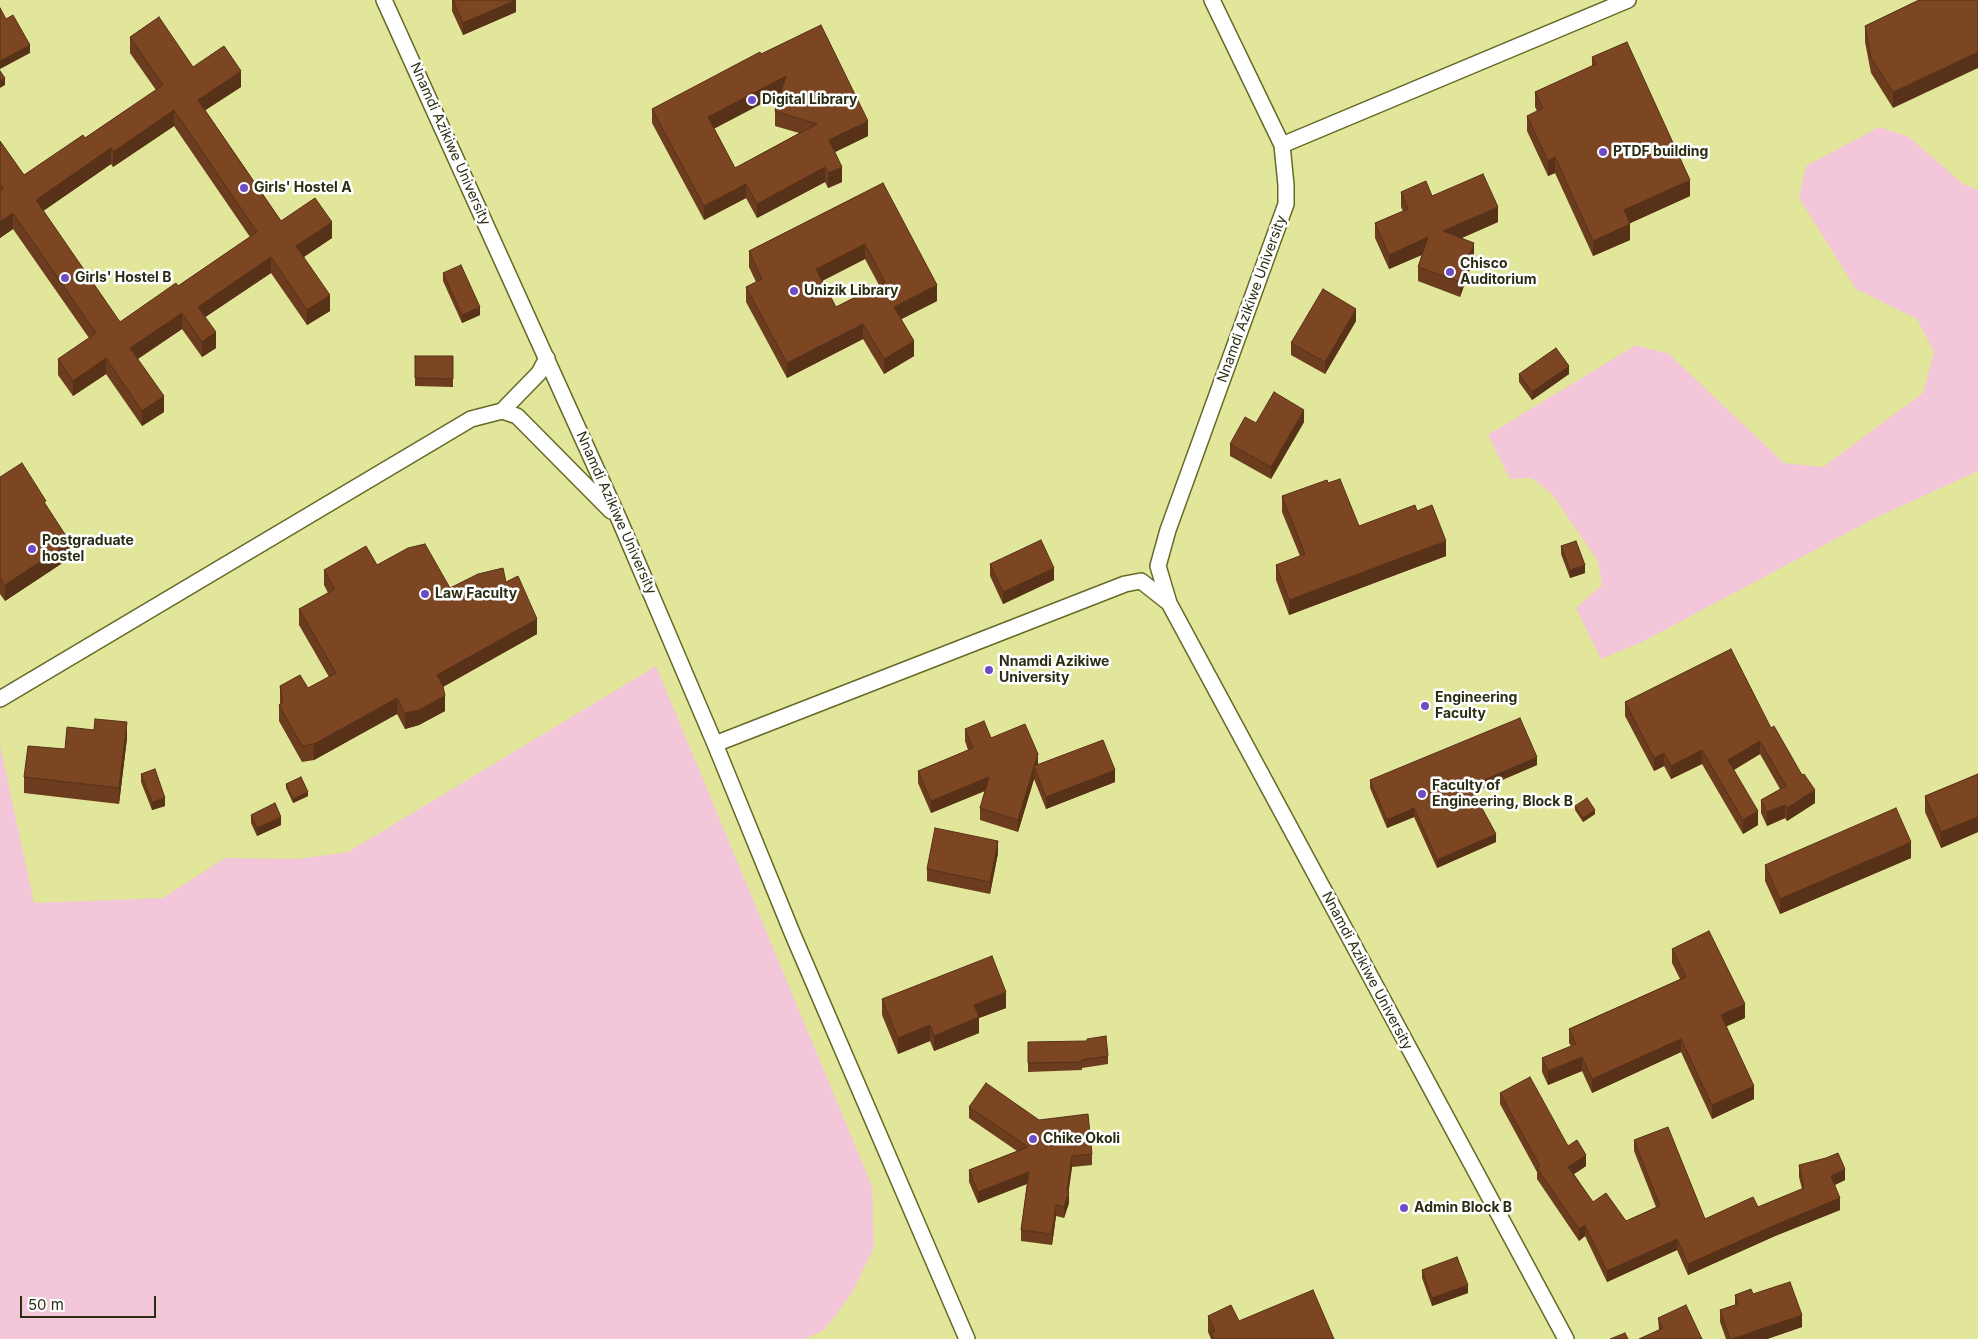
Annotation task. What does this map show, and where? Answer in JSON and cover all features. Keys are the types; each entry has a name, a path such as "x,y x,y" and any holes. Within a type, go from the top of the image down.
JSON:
{"street":[{"name":"Nnamdi Azikiwe University","path":"384,0 619,519 715,744 793,935 967,1339"},
{"name":"Nnamdi Azikiwe University","path":"1212,0 1282,145 1286,204 1168,530 1158,566 1169,603 1566,1339"},
{"path":"1282,145 1628,0"},
{"path":"0,700 471,419 502,411 539,373 547,358"},
{"path":"502,411 517,416 619,519"},
{"path":"715,744 1109,589 1141,581 1158,566"},
{"name":"Nnamdi Azikiwe University","path":"1141,581 1169,603"}],"shaded area":[{"name":"Nnamdi Azikiwe University","path":"0,0 1978,0 1978,1339 0,1339"},
{"path":"1879,127 1909,137 1963,184 1978,190 1978,471 1873,519 1642,642 1601,659 1576,608 1602,585 1598,561 1552,494 1531,478 1510,479 1488,435 1636,345 1669,354 1784,463 1823,467 1923,393 1934,352 1917,319 1856,289 1799,198 1806,166"},
{"path":"656,666 872,1186 874,1247 852,1293 825,1329 806,1339 0,1339 0,745 34,903 163,898 225,858 297,859 348,852"}],"building":[{"path":"453,0 516,0 463,23"},
{"path":"1919,0 1978,0 1978,52 1893,92 1871,58 1865,26"},
{"path":"0,8 6,19 13,15 30,45 0,61"},
{"path":"159,17 193,67 224,46 241,71 198,100 281,221 315,198 332,222 296,246 330,295 307,310 271,257 198,307 216,332 202,342 182,313 130,348 164,396 142,411 106,358 73,381 58,359 96,333 13,213 0,222 0,190 3,188 0,184 0,141 24,175 83,135 85,138 163,85 130,37","holes":["174,110 257,232 178,286 176,283 120,322 36,200 111,148 113,152"]},
{"path":"821,25 868,121 829,140 842,167 828,173 825,167 757,204 746,184 704,206 652,109 760,52 761,54","holes":["786,76 775,111 817,124 735,168 708,117"]},
{"name":"PTDF building","path":"1627,42 1690,180 1624,210 1630,224 1593,241 1555,157 1548,161 1527,116 1543,108 1535,92 1596,64 1592,57"},
{"path":"0,71 5,78 0,81"},
{"path":"1483,174 1498,207 1443,231 1474,243 1460,282 1418,267 1428,237 1389,255 1375,223 1408,209 1401,192 1426,181 1432,196"},
{"name":"Unizik Library","path":"883,183 937,285 894,307 914,341 884,359 863,324 787,363 746,287 762,279 749,251","holes":["865,244 885,282 836,307 816,269"]},
{"path":"461,265 480,307 462,315 443,273"},
{"path":"1323,289 1356,309 1325,362 1291,343"},
{"path":"1556,348 1569,366 1532,392 1519,374"},
{"path":"415,356 453,356 453,379 415,378"},
{"path":"1274,392 1304,410 1271,467 1230,444 1245,417 1256,423"},
{"name":"Postgraduate hostel","path":"22,463 70,542 5,585 0,578 0,477"},
{"path":"1340,479 1359,526 1415,505 1417,511 1432,505 1446,541 1289,600 1276,565 1305,554 1282,496 1327,480 1328,483"},
{"path":"1041,540 1054,568 1003,592 990,564"},
{"path":"1576,541 1585,565 1570,570 1561,546"},
{"path":"425,544 450,588 478,574 503,568 506,582 518,576 537,619 437,675 443,686 445,696 419,710 405,713 397,698 314,744 302,746 279,705 283,703 280,686 300,675 308,688 336,673 299,609 335,589 324,570 366,546 377,565 408,548"},
{"path":"1731,649 1771,728 1774,726 1802,775 1804,774 1815,790 1787,808 1785,805 1767,812 1761,800 1786,786 1760,741 1728,760 1758,811 1743,820 1702,750 1671,766 1664,753 1654,758 1625,702"},
{"name":"Faculty of Engineering, Block B","path":"1520,718 1537,757 1470,786 1496,834 1437,860 1414,808 1387,820 1370,780"},
{"path":"95,719 127,722 119,788 24,777 28,746 65,749 67,727 94,730"},
{"path":"984,721 991,738 1025,724 1038,754 1034,766 1103,740 1115,770 1046,797 1034,767 1018,820 980,808 989,777 931,801 918,771 973,748 965,729"},
{"path":"155,769 165,798 152,802 141,774"},
{"path":"1978,774 1978,817 1941,832 1925,796"},
{"path":"301,777 308,792 293,799 286,784"},
{"path":"1587,798 1595,810 1583,818 1575,806"},
{"path":"275,803 281,817 257,828 251,815"},
{"path":"1896,808 1911,842 1780,899 1765,865"},
{"path":"935,828 998,841 990,882 927,869"},
{"path":"1709,931 1745,1004 1721,1015 1754,1086 1712,1105 1681,1039 1592,1079 1582,1057 1548,1071 1542,1058 1576,1044 1569,1029 1686,977 1672,949"},
{"path":"992,956 1006,992 974,1005 979,1017 934,1036 930,1025 898,1038 882,999"},
{"path":"1106,1036 1108,1056 1082,1060 1082,1062 1028,1063 1028,1042 1087,1041 1087,1039"},
{"path":"1530,1077 1568,1146 1577,1140 1586,1155 1568,1167 1593,1202 1606,1193 1626,1221 1660,1206 1634,1140 1668,1127 1705,1219 1753,1197 1758,1207 1804,1188 1799,1165 1838,1153 1845,1169 1831,1176 1840,1198 1688,1264 1677,1239 1607,1271 1585,1225 1579,1229 1537,1168 1540,1166 1500,1093"},
{"path":"986,1083 1039,1120 1088,1114 1092,1154 1072,1156 1067,1191 1069,1192 1064,1207 1056,1205 1052,1234 1021,1230 1029,1172 978,1192 969,1170 1028,1147 969,1107"},
{"path":"1457,1257 1468,1285 1432,1298 1422,1270"},
{"path":"1790,1282 1802,1315 1730,1339 1720,1310 1738,1304 1735,1295 1751,1289 1753,1294"},
{"path":"1313,1290 1334,1339 1214,1339 1211,1332 1215,1331 1208,1316 1231,1305 1239,1321"},
{"path":"1686,1305 1702,1339 1639,1339 1663,1328 1658,1318"},
{"path":"1625,1333 1628,1339 1610,1339"}],"place":[{"name":"Digital Library","path":"752,100"},
{"name":"PTDF building","path":"1603,152"},
{"name":"Girls' Hostel A","path":"244,188"},
{"name":"Chisco Auditorium","path":"1450,272"},
{"name":"Girls' Hostel B","path":"65,278"},
{"name":"Unizik Library","path":"794,291"},
{"name":"Postgraduate hostel","path":"32,549"},
{"name":"Law Faculty","path":"425,594"},
{"name":"Nnamdi Azikiwe University","path":"989,670"},
{"name":"Engineering Faculty","path":"1425,706"},
{"name":"Faculty of Engineering, Block B","path":"1422,794"},
{"name":"Chike Okoli","path":"1033,1139"},
{"name":"Admin Block B","path":"1404,1208"}]}
